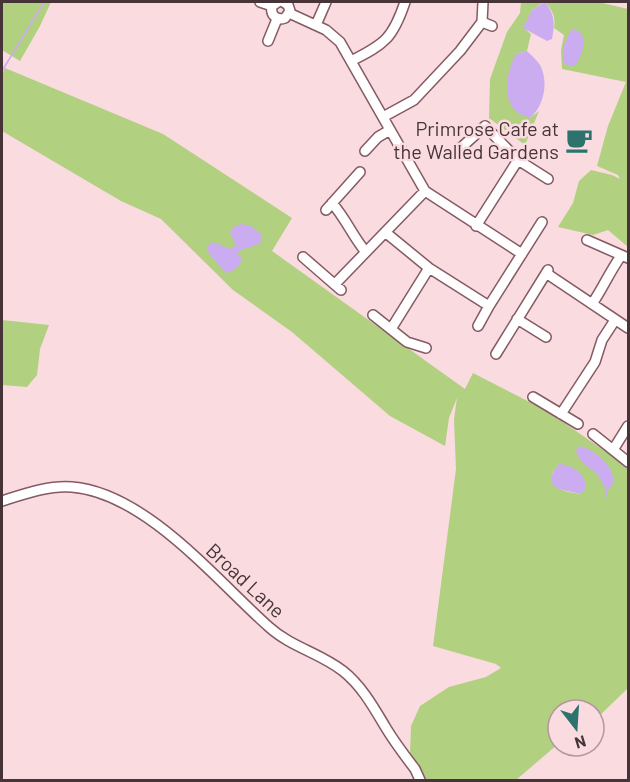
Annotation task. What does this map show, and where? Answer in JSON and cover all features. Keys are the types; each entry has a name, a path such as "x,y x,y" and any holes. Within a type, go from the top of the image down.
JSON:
{"street":[{"path":"260,2 275,4 271,12 277,19"},
{"path":"277,19 285,18 289,13 289,8 284,2"},
{"path":"316,25 326,2"},
{"path":"351,61 379,46 390,36 405,2"},
{"path":"383,117 410,103 418,96 487,24 483,2"},
{"path":"289,13 331,33 340,42 425,191 522,254"},
{"path":"268,41 277,19"},
{"path":"454,154 485,126 518,160 548,179"},
{"path":"365,150 378,137 390,130"},
{"path":"476,226 518,160"},
{"path":"360,172 329,207 347,221 352,235 365,251"},
{"path":"303,257 338,287 365,251 425,191"},
{"path":"478,327 542,222"},
{"path":"385,232 429,268 489,306"},
{"path":"587,240 625,257 608,274 603,288 592,304"},
{"path":"391,329 429,268"},
{"path":"496,354 547,272 628,328"},
{"path":"373,315 407,342 426,348"},
{"path":"517,319 546,337"},
{"path":"561,414 595,362 602,340 615,320"},
{"path":"533,397 578,424"},
{"path":"613,450 628,426"},
{"path":"593,434 628,462"},
{"name":"Broad Lane","path":"2,501 51,488 74,487 113,500 154,522 271,629 288,642 336,666 354,680 415,769 420,780"}],"green space":[{"path":"2,2 51,2 20,61 2,50"},
{"path":"521,2 544,2 532,10 524,28 531,34 527,51 516,54 530,118 539,111 525,145 489,118 490,79 507,32 520,13"},
{"path":"545,2 598,2 628,9 628,247 608,230 593,235 558,227 573,203 579,181 591,170 620,179 618,175 597,166 608,126 626,82 562,69 561,50 564,35 554,28 553,14"},
{"path":"5,68 163,134 292,218 272,251 465,389 473,373 547,411 628,467 628,688 606,709 606,698 546,698 546,754 516,780 424,780 410,754 411,726 420,706 449,687 486,677 501,668 496,664 433,646 456,469 454,419 457,398 449,418 445,446 390,416 292,332 233,290 161,219 121,201 2,131 2,74","holes":["553,471 580,494 564,491 554,483"]},
{"path":"2,320 49,325 40,349 37,375 27,387 2,385"}],"shaded area":[{"path":"545,2 551,11 554,24 552,39 547,41 523,28 532,10"},
{"path":"573,28 582,34 583,47 575,66 568,66 563,62 563,53 566,40"},
{"path":"527,51 540,65 544,79 542,100 530,118 517,112 507,92 508,76 516,54"},
{"path":"242,224 251,226 261,234 262,241 237,253 242,258 240,264 226,273 209,254 207,246 213,242 231,249 236,245 230,233 233,227"},
{"path":"581,446 606,462 612,472 611,488 605,488 596,474 580,460 576,450"},
{"path":"559,464 569,466 582,475 585,490 580,494 555,487 551,479"}],"waterway":[{"path":"2,71 44,2"},
{"path":"606,497 607,489"}],"place":[{"name":"Primrose Cafe at the Walled Gardens","path":"579,140"}]}
